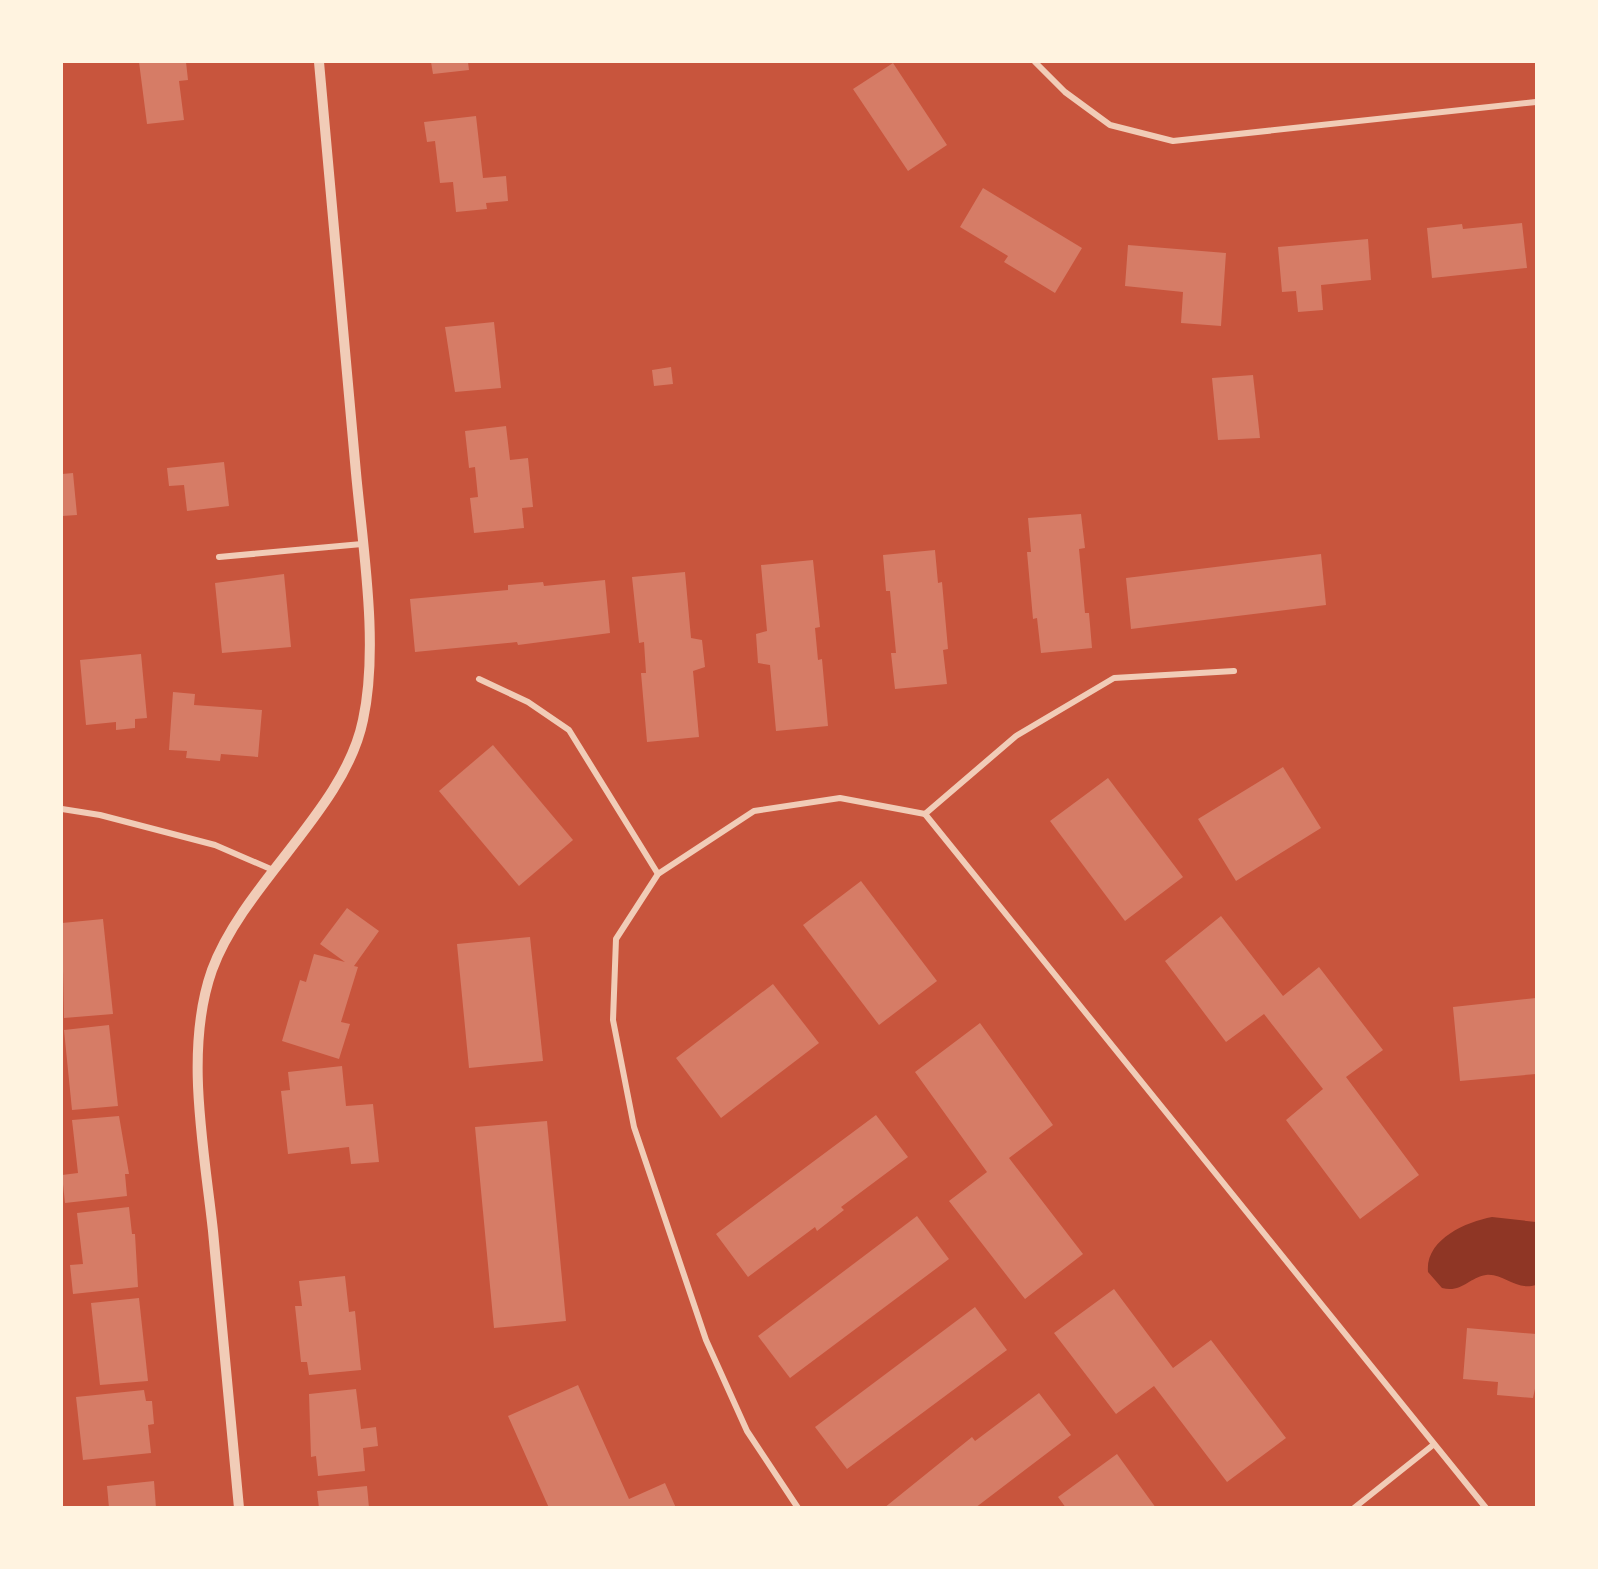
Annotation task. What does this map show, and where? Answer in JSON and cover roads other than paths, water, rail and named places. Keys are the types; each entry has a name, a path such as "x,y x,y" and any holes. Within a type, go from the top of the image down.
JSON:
{"street":[{"path":"239,1508 204,1148 198,1063 200,1011 213,967 236,924 346,767 363,723 369,678 369,637 362,544 319,62"},
{"path":"1035,62 1065,92 1110,125 1173,141 1536,102"},
{"path":"219,557 362,544"},
{"path":"925,814 1016,736 1114,678 1234,671"},
{"path":"479,679 528,702 569,730 658,874"},
{"path":"798,1508 747,1431 706,1340 634,1127 613,1020 616,939 658,874 754,811 840,798 925,814 1486,1508"},
{"path":"62,809 100,815 215,845 273,870"},
{"path":"1354,1508 1433,1444"}]}
